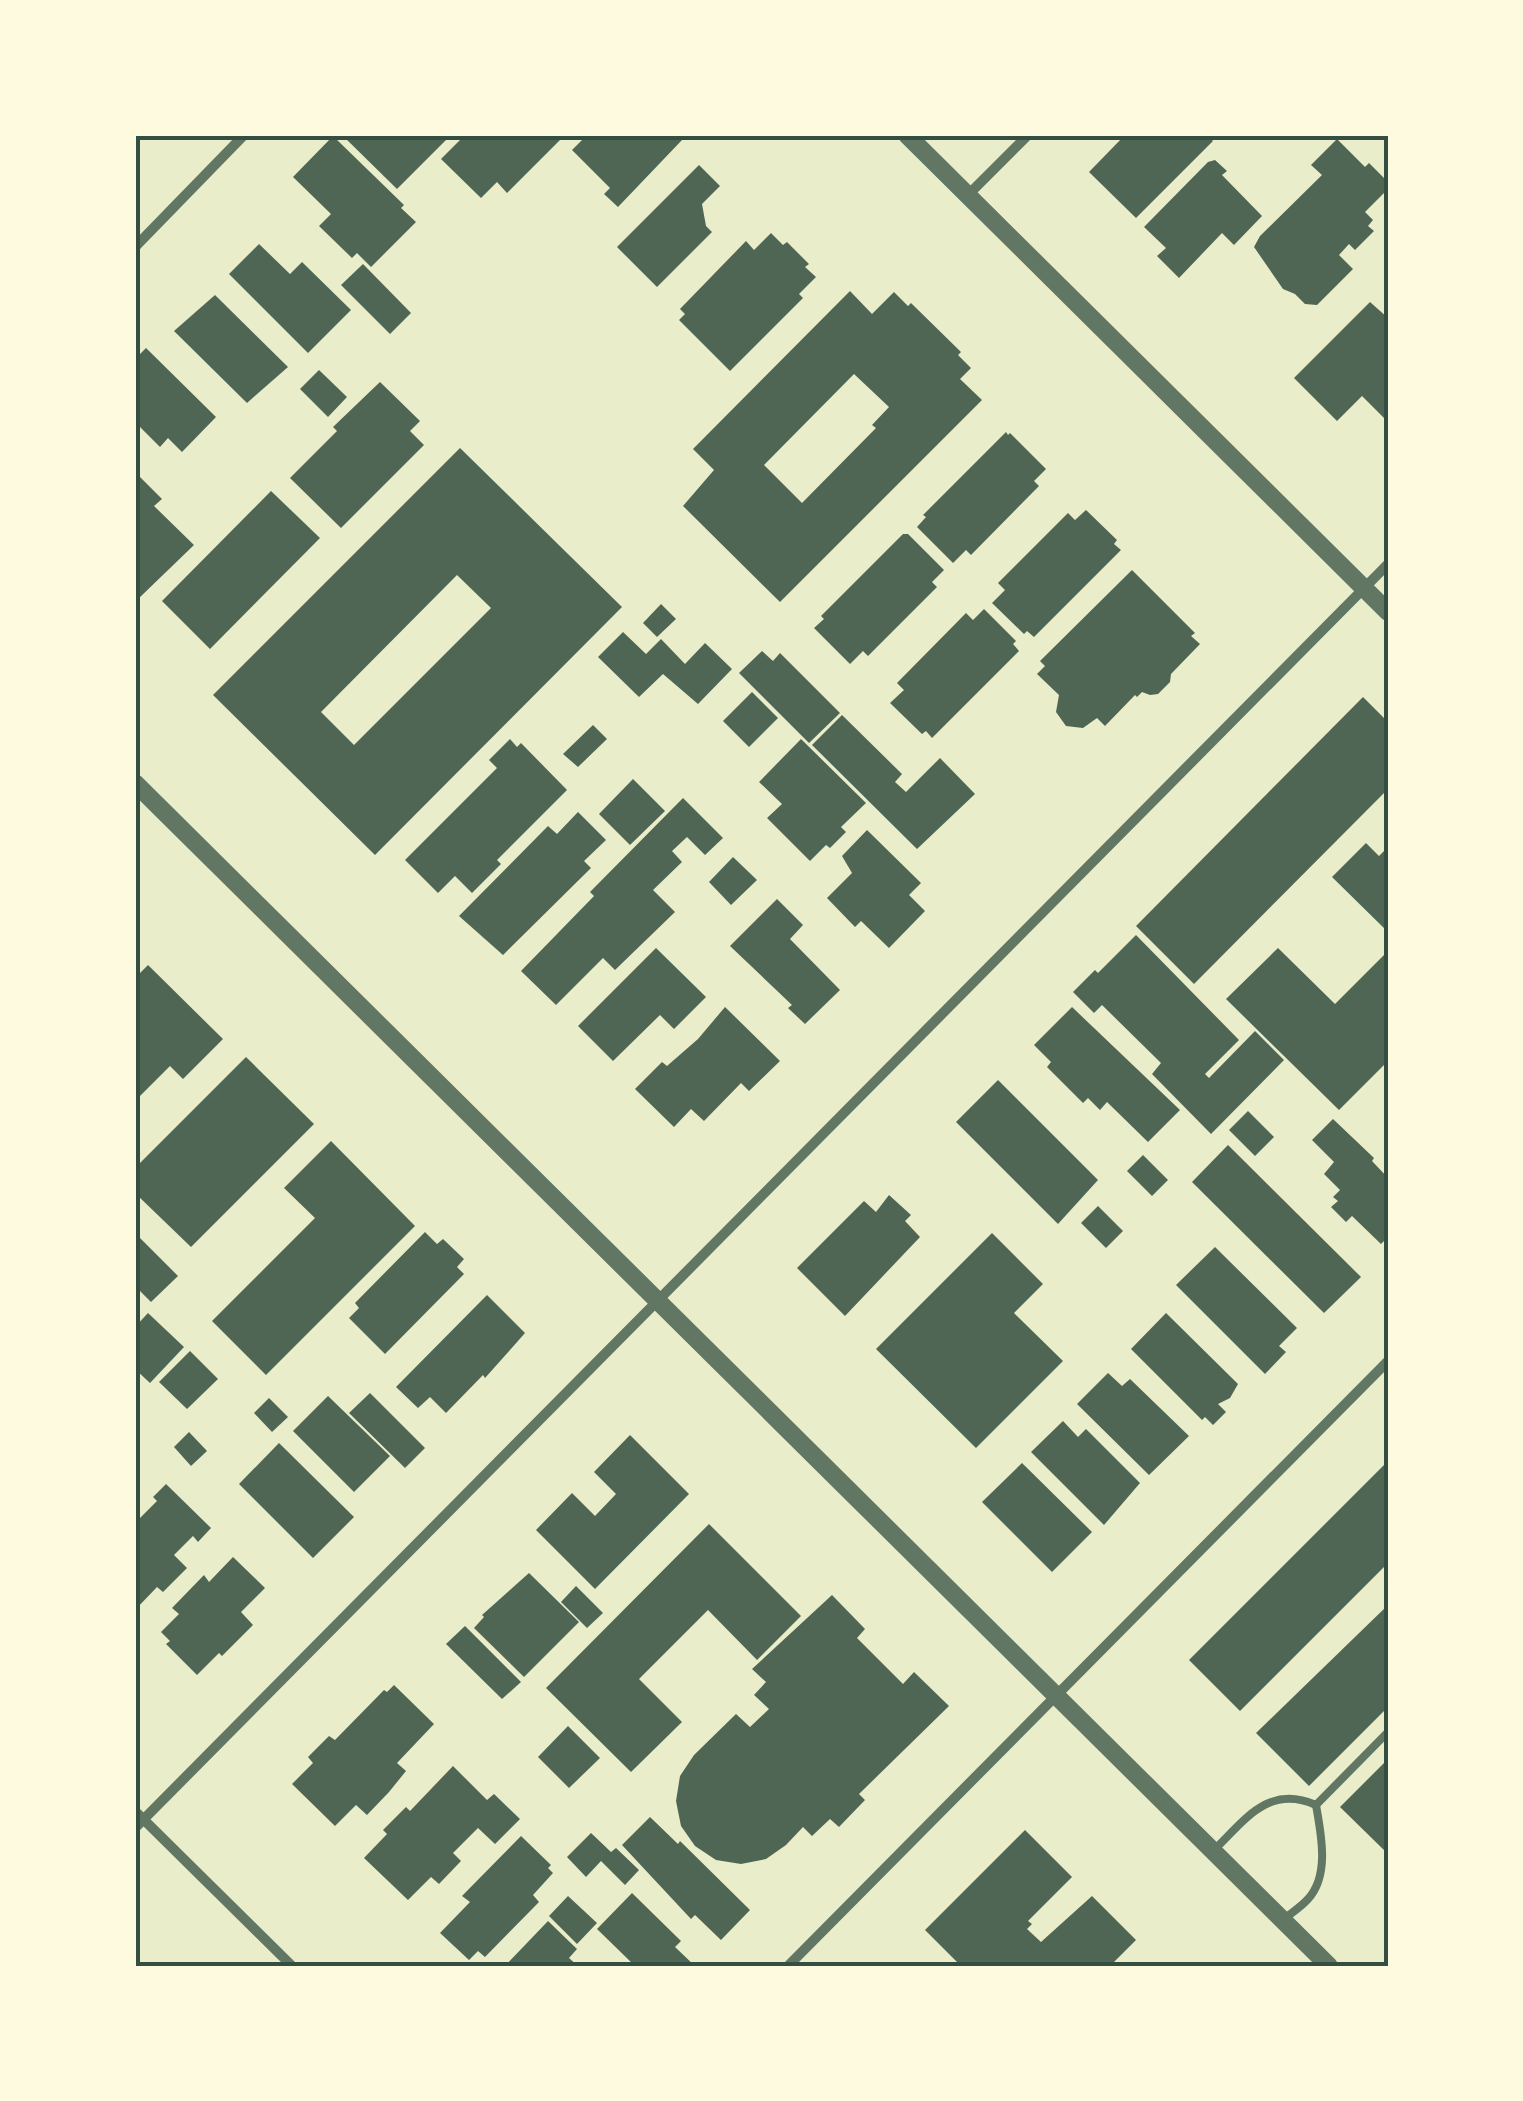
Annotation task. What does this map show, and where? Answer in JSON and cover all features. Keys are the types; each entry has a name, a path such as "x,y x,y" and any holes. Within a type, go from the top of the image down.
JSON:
{"street":[{"path":"135,247 244,135"},
{"path":"907,135 1388,612"},
{"path":"968,195 1028,135"},
{"path":"292,1966 138,1819 660,1302 1388,564"},
{"path":"135,782 1329,1966"},
{"path":"788,1966 1388,1361"}],"lane":[{"path":"1316,1805 1388,1732"},
{"path":"1214,1851 1256,1809 1278,1798 1301,1799 1316,1805"},
{"path":"1283,1920 1311,1898 1320,1876 1322,1842 1316,1805"}],"building":[{"path":"342,135 451,135 397,189"},
{"path":"465,135 565,135 507,193 497,182 481,198 441,159"},
{"path":"587,135 677,135 682,140 618,207 604,194 610,188 572,150"},
{"path":"1125,135 1206,135 1213,141 1136,218 1089,172"},
{"path":"333,136 404,205 401,208 416,222 371,267 357,253 352,258 319,226 331,214 293,177"},
{"path":"1337,139 1365,167 1369,163 1388,182 1388,189 1365,212 1373,220 1368,226 1374,231 1355,250 1349,244 1339,255 1353,269 1317,305 1305,304 1283,289 1254,247 1260,236 1322,175 1311,165"},
{"path":"1215,160 1227,171 1222,175 1262,216 1234,245 1222,233 1179,278 1157,256 1166,248 1144,227 1208,162"},
{"path":"699,165 720,186 702,204 706,226 712,232 657,287 617,247"},
{"path":"771,233 783,245 787,242 816,277 799,294 803,298 730,371 679,320 685,314 680,309 746,241 754,250"},
{"path":"259,244 290,274 302,262 351,310 308,353 229,274"},
{"path":"363,264 411,313 390,334 341,285"},
{"path":"850,291 872,314 894,292 908,306 911,303 961,352 958,355 971,368 960,379 982,400 780,602 683,506 714,470 693,449","holes":["854,374 889,407 872,425 876,428 802,503 764,465"]},
{"path":"215,295 288,367 247,403 174,331"},
{"path":"1370,302 1388,318 1388,422 1362,396 1337,421 1294,378"},
{"path":"146,348 216,417 182,452 168,438 160,447 135,422 135,359"},
{"path":"319,370 347,397 328,417 300,389"},
{"path":"380,382 420,421 410,431 424,445 341,528 290,478 337,431 333,427"},
{"path":"1006,432 1046,469 1034,481 1039,486 971,555 966,550 953,563 917,527 926,517 923,515"},
{"path":"460,448 622,607 375,855 213,695","holes":["457,575 491,608 354,745 321,712"]},
{"path":"138,475 162,499 154,506 194,545 137,600 135,477"},
{"path":"271,491 320,538 210,649 162,601"},
{"path":"1086,510 1117,540 1114,544 1121,550 1034,637 1027,631 1024,634 992,603 1005,590 998,583 1068,513 1075,520"},
{"path":"903,534 908,534 944,570 932,582 937,587 868,656 863,651 850,664 814,628 824,619 821,616"},
{"path":"1132,570 1195,633 1191,636 1200,644 1158,694 1135,695 1105,726 1097,718 1083,728 1066,726 1056,712 1059,695 1037,674 1045,666 1040,661"},
{"path":"661,604 676,619 657,637 643,623"},
{"path":"984,609 1016,641 1013,644 1019,651 932,738 926,731 922,734 890,703 904,690 897,683 966,613 973,620"},
{"path":"623,632 646,654 661,639 685,664 705,643 732,669 698,704 663,674 639,697 598,657"},
{"path":"762,651 773,661 780,653 840,713 809,743 739,673"},
{"path":"752,692 778,718 749,747 723,721"},
{"path":"1363,697 1388,722 1388,789 1194,984 1136,926"},
{"path":"842,715 902,774 895,782 906,792 940,758 975,794 917,849 812,745"},
{"path":"593,725 607,739 578,767 563,754"},
{"path":"510,739 517,747 521,743 567,790 497,860 501,864 472,893 455,876 438,893 405,860 497,768 489,760"},
{"path":"801,739 866,803 841,827 846,832 810,861 767,818 782,804 759,782"},
{"path":"633,779 665,811 630,845 599,814"},
{"path":"683,798 723,838 705,855 687,837 672,851 682,862 653,890 675,912 615,970 603,958 556,1005 521,971 594,896 590,892"},
{"path":"578,812 606,840 584,861 591,868 503,955 459,916 548,826 557,834"},
{"path":"867,830 921,883 909,895 925,911 889,948 861,921 855,927 827,898 852,873 842,856"},
{"path":"1366,843 1379,856 1388,847 1388,932 1332,877"},
{"path":"733,857 757,880 731,905 709,882"},
{"path":"777,899 803,925 790,939 840,990 805,1024 788,1008 792,1005 730,946"},
{"path":"1136,935 1239,1040 1205,1074 1209,1078 1255,1031 1284,1060 1211,1134 1152,1074 1161,1063 1102,1005 1094,1013 1073,992"},
{"path":"656,948 706,997 674,1029 660,1015 613,1061 578,1026"},
{"path":"1278,948 1335,1004 1388,951 1388,1061 1339,1110 1226,999"},
{"path":"148,965 223,1039 183,1079 170,1066 135,1101 135,978"},
{"path":"725,1007 780,1061 749,1091 741,1083 704,1121 691,1109 674,1127 635,1089 662,1062 667,1066 698,1039"},
{"path":"1072,1007 1180,1110 1148,1142 1107,1102 1100,1110 1088,1098 1083,1103 1047,1067 1051,1062 1034,1045"},
{"path":"246,1057 314,1124 191,1247 135,1193 135,1168"},
{"path":"998,1080 1098,1180 1058,1224 956,1122"},
{"path":"1248,1111 1274,1137 1255,1156 1229,1130"},
{"path":"1333,1119 1374,1158 1372,1161 1388,1178 1388,1241 1381,1244 1352,1216 1346,1222 1331,1207 1338,1201 1333,1197 1340,1190 1324,1174 1334,1162 1312,1140"},
{"path":"331,1141 415,1226 266,1375 212,1321 315,1218 284,1188"},
{"path":"1228,1145 1361,1277 1324,1313 1192,1182"},
{"path":"1143,1155 1168,1180 1152,1196 1127,1171"},
{"path":"889,1195 911,1215 905,1221 920,1237 845,1316 797,1268 864,1201 876,1212"},
{"path":"1098,1206 1123,1231 1106,1248 1081,1223"},
{"path":"425,1232 437,1244 443,1239 464,1259 457,1267 464,1274 385,1354 349,1318 359,1308 355,1303"},
{"path":"135,1233 178,1276 151,1302 135,1286"},
{"path":"992,1233 1043,1284 1014,1313 1063,1361 976,1448 876,1349"},
{"path":"1215,1247 1297,1328 1279,1346 1286,1352 1265,1374 1176,1285"},
{"path":"487,1295 525,1333 485,1378 483,1375 446,1413 430,1397 418,1408 396,1387"},
{"path":"148,1313 184,1347 150,1383 135,1369 135,1327"},
{"path":"1166,1313 1238,1384 1230,1398 1218,1404 1226,1412 1213,1425 1205,1417 1202,1420 1131,1349"},
{"path":"190,1351 218,1379 187,1409 159,1382"},
{"path":"1108,1373 1122,1386 1130,1379 1189,1436 1149,1475 1077,1404"},
{"path":"370,1393 425,1448 405,1468 349,1413"},
{"path":"328,1396 390,1456 354,1492 293,1431"},
{"path":"269,1398 288,1417 272,1432 254,1413"},
{"path":"1063,1421 1078,1437 1086,1429 1140,1483 1104,1525 1031,1452"},
{"path":"189,1432 207,1451 191,1466 174,1447"},
{"path":"630,1435 689,1494 595,1589 536,1530 572,1493 595,1516 616,1494 594,1472"},
{"path":"279,1443 354,1517 313,1558 239,1484"},
{"path":"1388,1461 1388,1563 1240,1711 1189,1660"},
{"path":"1022,1463 1092,1532 1052,1572 982,1502"},
{"path":"166,1484 211,1528 198,1542 193,1536 174,1555 187,1568 163,1592 157,1587 135,1610 135,1515 139,1519 157,1501 153,1497"},
{"path":"709,1524 801,1616 757,1660 708,1610 639,1679 682,1722 631,1772 546,1688"},
{"path":"233,1557 265,1588 241,1612 253,1625 197,1675 166,1644 170,1641 161,1632 179,1614 172,1608 204,1575 209,1582"},
{"path":"529,1573 579,1622 524,1677 474,1628 482,1615"},
{"path":"576,1586 603,1613 587,1628 561,1602"},
{"path":"832,1595 865,1629 857,1638 903,1684 914,1672 949,1706 859,1794 865,1800 839,1827 830,1819 812,1836 803,1827 766,1859 741,1864 716,1860 695,1846 681,1826 676,1801 680,1776 694,1755 736,1714 750,1727 769,1709 754,1695 766,1682 752,1669"},
{"path":"1388,1605 1388,1707 1309,1786 1256,1733"},
{"path":"465,1626 521,1682 502,1699 446,1644"},
{"path":"394,1685 434,1724 397,1763 406,1771 367,1815 356,1805 335,1826 292,1784 313,1763 308,1757 329,1736 335,1740 384,1690 387,1692"},
{"path":"568,1726 600,1758 569,1788 538,1757"},
{"path":"1388,1759 1388,1854 1340,1807"},
{"path":"453,1766 487,1800 494,1794 520,1819 495,1844 478,1828 453,1853 461,1861 439,1884 431,1877 408,1900 364,1858 387,1834 383,1830 406,1807 410,1811"},
{"path":"650,1817 750,1910 721,1940 695,1915 691,1919 622,1845"},
{"path":"1025,1830 1072,1877 1028,1921 1032,1924 1027,1929 1041,1942 1092,1896 1136,1940 1110,1966 961,1966 925,1930"},
{"path":"591,1833 611,1852 616,1848 639,1870 625,1885 601,1861 586,1877 567,1857"},
{"path":"521,1836 551,1865 548,1868 553,1873 533,1895 539,1902 485,1957 478,1951 469,1960 440,1933 470,1902 462,1896"},
{"path":"632,1893 681,1941 675,1947 695,1966 635,1966 597,1929"},
{"path":"568,1896 597,1923 577,1944 549,1916"},
{"path":"548,1921 577,1949 569,1958 578,1966 505,1966"}]}
